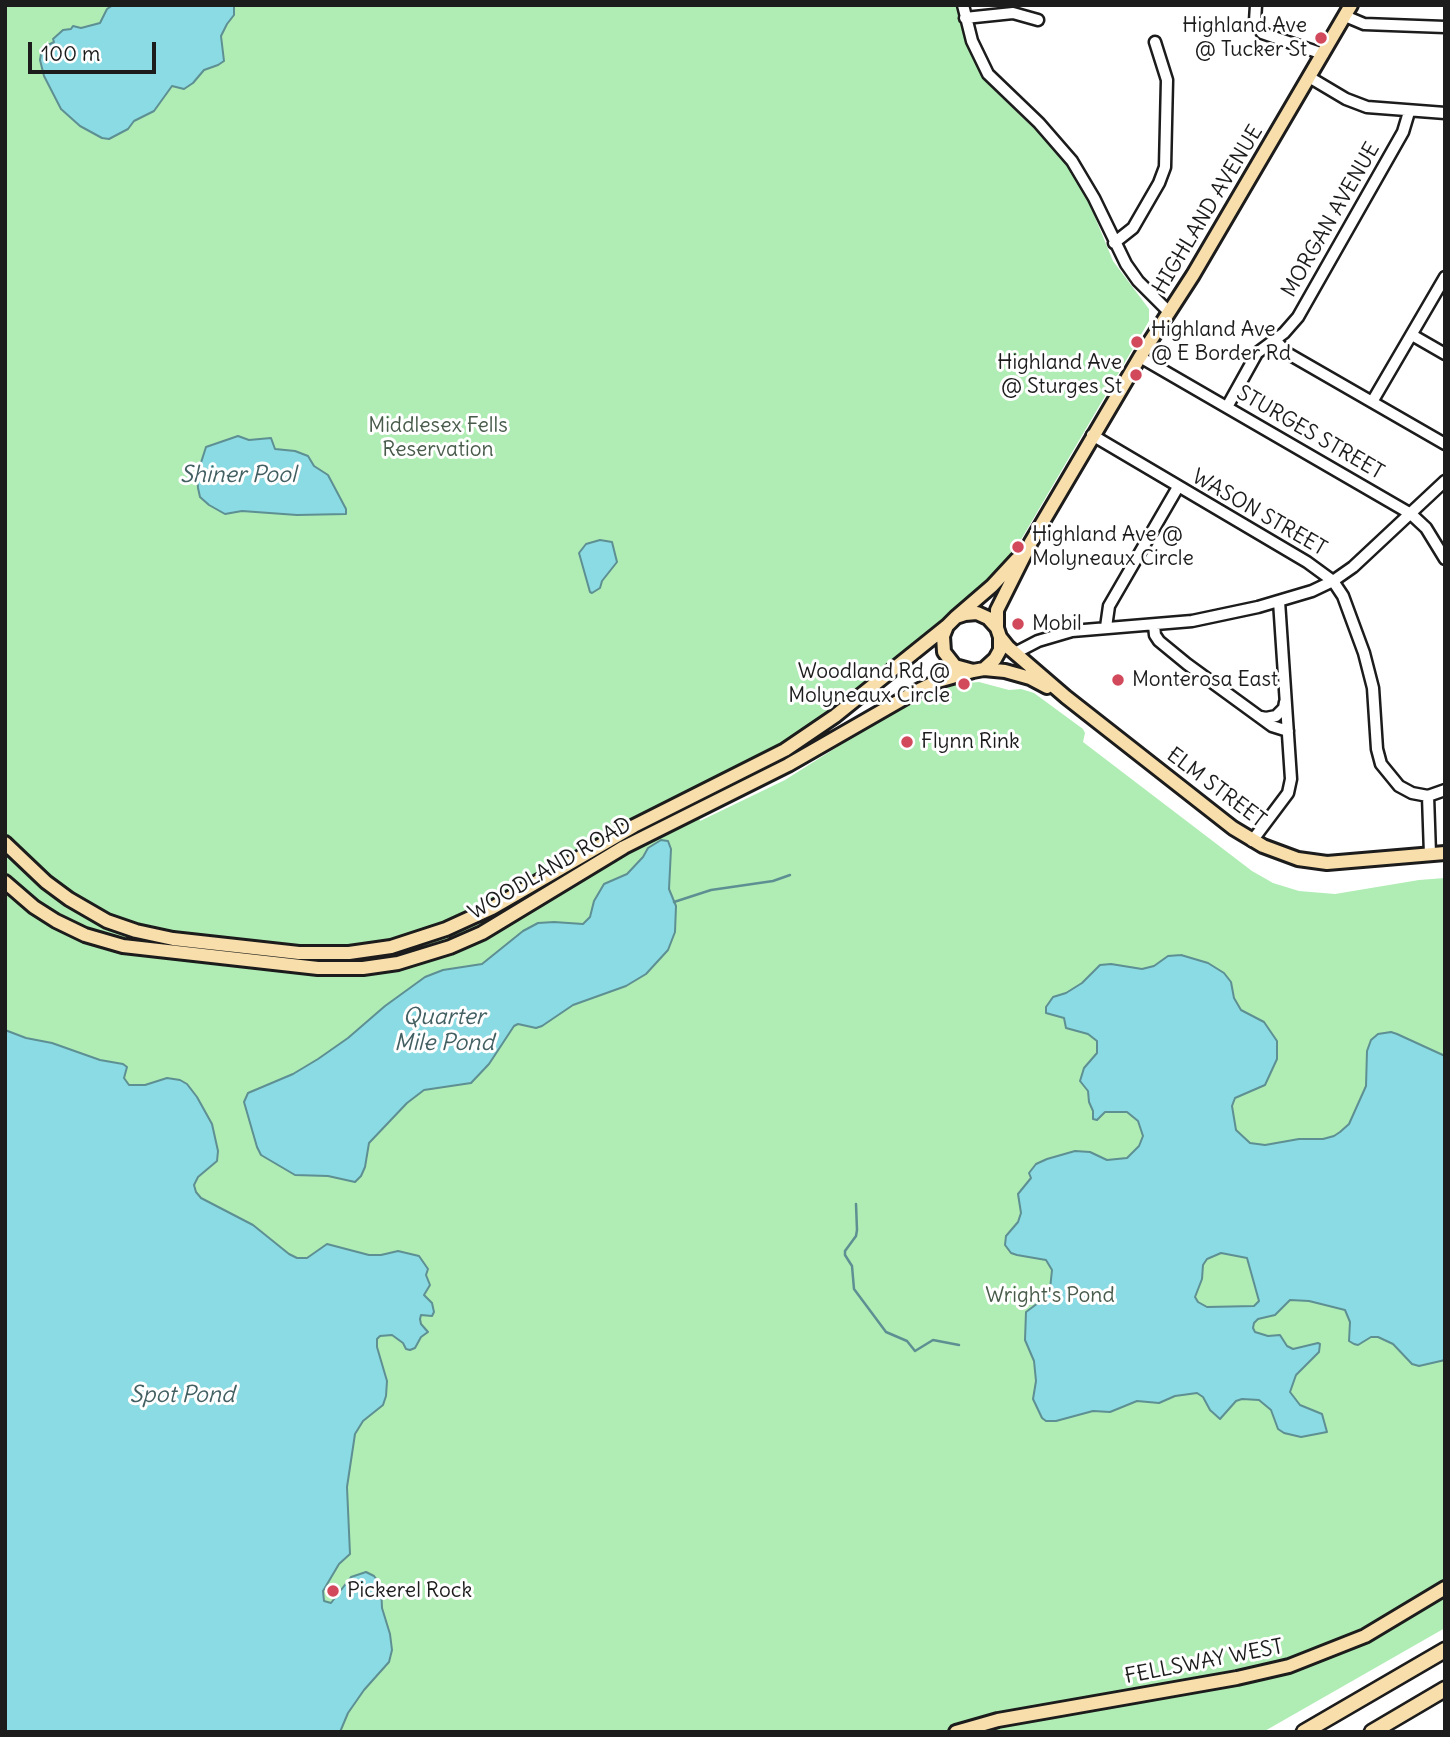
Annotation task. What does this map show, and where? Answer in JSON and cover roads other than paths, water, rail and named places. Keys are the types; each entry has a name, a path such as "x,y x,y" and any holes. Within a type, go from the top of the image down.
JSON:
{"highway":[{"path":"1304,1732 1445,1650"},
{"path":"1372,1732 1445,1689"}],"main road":[{"name":"HIGHLAND AVENUE","path":"999,633 997,610 1031,542 1348,11"},
{"name":"HIGHLAND AVENUE","path":"952,622 1003,574 1031,542"},
{"path":"965,614 988,618 999,633 997,657 979,670 963,670 948,660 943,644 952,622 965,614"},
{"name":"WOODLAND ROAD","path":"5,843 59,892 92,913 120,926 173,939 299,953 349,953 391,947 479,914 618,835 774,756 848,707 952,622"},
{"name":"ELM STREET","path":"999,633 1015,653 1066,697 1252,841 1286,855 1320,862 1445,853"},
{"name":"WOODLAND ROAD","path":"5,882 40,912 85,935 113,944 153,951 318,968 363,968 408,960 450,947 482,933 582,871 672,822 788,765 915,692 938,681 979,670"},
{"name":"ELM STREET","path":"979,670 1005,671 1030,678 1066,697"},
{"path":"665,810 672,822"},
{"path":"113,944 120,926"},
{"name":"FELLSWAY WEST","path":"956,1732 998,1720 1237,1678 1289,1666 1365,1636 1445,1588"}],"street":[{"path":"963,5 972,41 988,74 1046,131 1072,161 1132,274 1169,312"},
{"path":"1256,5 1255,21 1262,33 1323,54"},
{"path":"1348,11 1364,24 1445,27"},
{"path":"965,18 1013,13 1038,20"},
{"path":"1114,243 1133,228 1159,183 1165,167 1167,80 1155,42"},
{"path":"1309,78 1359,104 1409,112 1445,114"},
{"name":"MORGAN AVENUE","path":"1227,407 1256,354 1288,330 1298,317 1404,132 1409,112"},
{"path":"1373,402 1445,277"},
{"path":"1412,335 1445,354"},
{"path":"1275,340 1287,353 1445,444"},
{"name":"STURGES STREET","path":"1140,357 1411,514 1426,528 1445,559"},
{"name":"WASON STREET","path":"1093,435 1333,580 1352,616 1367,661 1381,764 1399,786 1412,793 1428,796"},
{"path":"1015,653 1061,633 1214,617 1303,594 1333,580 1377,546 1445,481"},
{"path":"1106,627 1109,606 1178,487"},
{"path":"1252,841 1290,788 1279,601"},
{"path":"1154,625 1159,641 1258,716 1276,728 1288,731"},
{"path":"1258,716 1266,719 1276,716 1284,708 1286,698"},
{"path":"1430,854 1428,796 1445,790"}],"water":[{"path":"113,5 234,5 234,15 221,36 224,61 204,70 184,89 172,86 154,111 109,139 80,126 61,109 44,76 40,60 42,48 54,42 53,39 63,30 100,23 107,9"},
{"name":"Shiner Pool","path":"238,436 249,440 271,438 275,449 295,451 308,456 314,466 328,475 346,514 297,515 242,511 225,514 209,505 200,497 197,475 206,447"},
{"path":"600,540 612,542 617,562 602,581 600,588 592,593 579,553 586,544"},
{"name":"Quarter Mile Pond","path":"661,840 668,841 671,849 669,889 676,906 675,932 668,950 646,974 626,986 573,1005 542,1026 514,1026 489,1064 471,1083 424,1090 407,1103 369,1143 365,1167 355,1182 328,1176 295,1175 261,1155 244,1102 248,1093 293,1074 318,1059 425,977 443,970 482,964 523,931 538,923 583,924 590,917 594,901 604,884 627,874 648,848"},
{"name":"Wright's Pond","path":"1181,955 1208,963 1224,973 1231,982 1234,998 1241,1010 1264,1022 1277,1041 1277,1059 1265,1085 1235,1098 1232,1106 1236,1130 1250,1143 1265,1145 1299,1139 1323,1139 1340,1132 1349,1124 1366,1086 1367,1051 1371,1040 1378,1034 1391,1032 1445,1056 1445,1360 1419,1366 1412,1364 1393,1344 1378,1337 1354,1344 1349,1341 1350,1322 1345,1310 1309,1301 1290,1300 1275,1315 1258,1319 1254,1323 1255,1332 1268,1336 1280,1335 1287,1346 1293,1349 1320,1344 1319,1352 1296,1375 1290,1392 1300,1405 1322,1414 1327,1432 1301,1437 1284,1433 1278,1429 1271,1410 1259,1400 1236,1401 1220,1419 1197,1393 1175,1396 1159,1403 1137,1401 1110,1412 1093,1411 1056,1421 1042,1418 1033,1399 1036,1381 1034,1361 1025,1340 1026,1312 1042,1300 1050,1289 1052,1270 1046,1260 1011,1253 1005,1245 1006,1236 1018,1222 1021,1213 1018,1194 1031,1178 1029,1173 1036,1164 1075,1151 1090,1152 1107,1160 1127,1158 1139,1146 1143,1136 1138,1121 1127,1112 1105,1112 1097,1120 1093,1119 1088,1091 1080,1081 1084,1068 1097,1053 1097,1041 1088,1034 1066,1028 1064,1018 1046,1013 1046,1007 1053,997 1082,983 1100,965 1142,969 1154,966 1168,956","holes":["1221,1253 1247,1258 1259,1301 1254,1306 1207,1307 1198,1302 1195,1297 1207,1259"]},
{"name":"Spot Pond","path":"5,1030 100,1060 123,1064 127,1067 124,1078 129,1085 145,1085 167,1078 187,1084 212,1124 218,1151 217,1161 198,1177 194,1185 196,1192 201,1198 253,1225 289,1254 297,1258 307,1258 327,1244 369,1255 398,1251 419,1256 428,1269 426,1275 430,1285 424,1295 432,1303 434,1312 432,1316 421,1315 420,1319 428,1332 421,1337 415,1348 410,1350 392,1335 380,1336 377,1339 387,1381 386,1396 383,1405 363,1421 355,1434 347,1487 350,1554 339,1564 323,1591 324,1601 331,1603 351,1577 366,1572 374,1576 381,1585 382,1608 392,1650 389,1662 364,1690 348,1713 340,1732 5,1732"}],"waterway":[{"path":"674,902 711,890 773,881 790,875"},
{"path":"856,1204 856,1236 845,1251 852,1266 854,1289 886,1332 907,1341 915,1351 933,1340 959,1345"}],"place":[{"name":"Highland Ave @ Tucker St","path":"1321,38"},
{"name":"Highland Ave @ E Border Rd","path":"1137,342"},
{"name":"Highland Ave @ Sturges St","path":"1136,375"},
{"name":"Highland Ave @ Molyneaux Circle","path":"1018,547"},
{"name":"Mobil","path":"1018,624"},
{"name":"Monterosa East","path":"1118,680"},
{"name":"Woodland Rd @ Molyneaux Circle","path":"964,684"},
{"name":"Flynn Rink","path":"907,742"},
{"name":"Pickerel Rock","path":"333,1591"}],"park label":[{"name":"Middlesex Fells Reservation","path":"438,438"}]}
